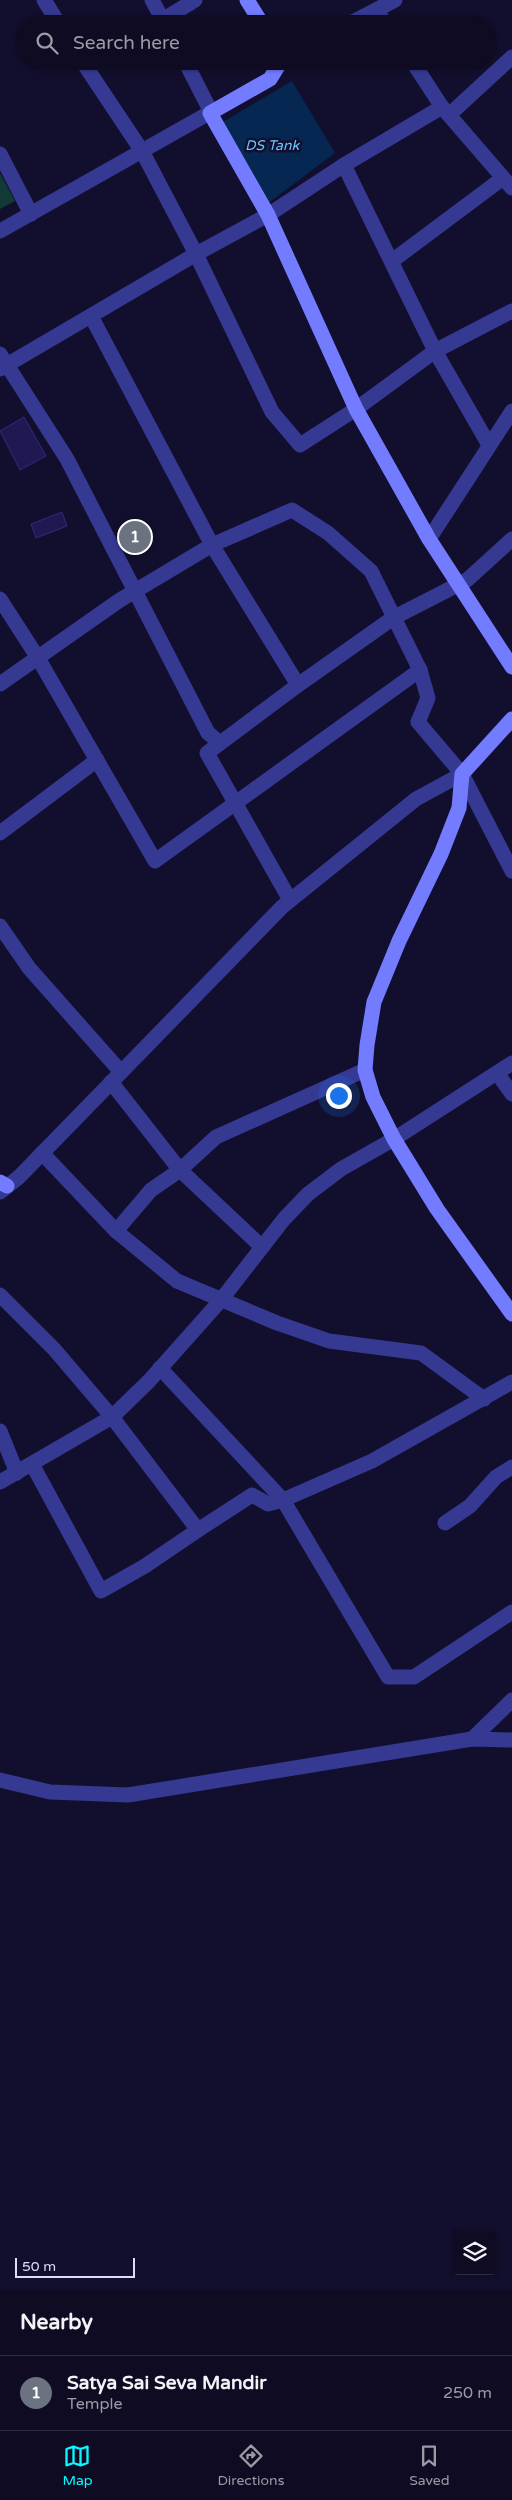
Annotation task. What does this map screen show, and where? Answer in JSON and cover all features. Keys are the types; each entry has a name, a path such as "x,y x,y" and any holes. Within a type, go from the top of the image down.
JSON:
{"main road":[{"path":"247,0 256,15"},
{"path":"276,70 270,79 211,112 268,215 356,410 429,539 510,661"},
{"path":"512,721 462,774 459,808 441,854 399,941 374,1002 366,1045 365,1070 373,1097 394,1139 437,1209 512,1314"}],"street":[{"path":"44,0 53,15"},
{"path":"152,0 158,15"},
{"path":"172,15 196,0"},
{"path":"366,15 395,0"},
{"path":"376,10 380,15"},
{"path":"497,69 512,57"},
{"path":"91,70 142,151 196,254 272,412 300,446 356,410 435,351 512,311"},
{"path":"0,231 211,112 189,70"},
{"path":"392,261 508,183 445,111 418,70"},
{"path":"220,743 208,733 67,459 2,362 91,316 196,254 268,215 344,165 445,111 496,70"},
{"path":"0,154 31,214"},
{"path":"344,165 435,351 489,445"},
{"path":"91,316 212,545 298,685"},
{"path":"429,539 512,411"},
{"path":"0,684 134,591 212,545 292,510 328,533 371,571 420,670 428,698 418,722 462,774 512,871"},
{"path":"290,900 207,754 298,685 393,618 467,580 512,539"},
{"path":"0,600 38,658 155,861 420,670"},
{"path":"0,833 97,760"},
{"path":"2,1187 42,1154 290,900 416,799 462,774"},
{"path":"0,926 29,968 116,1077 180,1170 262,1247"},
{"path":"0,1482 112,1417 160,1368 221,1300 262,1247 308,1194 341,1169 394,1139 512,1063"},
{"path":"116,1231 151,1190 180,1170 216,1137 365,1070"},
{"path":"497,1073 512,1094"},
{"path":"42,1154 116,1231 177,1281 221,1300 330,1341 421,1353 484,1399"},
{"path":"0,1294 54,1349 112,1417 198,1530"},
{"path":"160,1368 283,1500 388,1677 414,1677 512,1612"},
{"path":"32,1464 101,1591 145,1566 252,1495 268,1504 283,1500 372,1461 512,1382"},
{"path":"0,1431 17,1473"},
{"path":"445,1523 470,1506 496,1477 512,1467"},
{"path":"472,1739 512,1700"},
{"path":"0,1780 50,1792 128,1795 472,1739 512,1740"}],"green space":[{"path":"0,173 15,201 0,209"}],"water":[{"name":"DS Tank","path":"292,81 335,153 259,210 211,129"}],"building":[{"path":"24,417 46,456 20,470 0,431"},
{"path":"62,512 67,526 36,538 31,524"}],"place":[{"name":"Satya Sai Seva Mandir","path":"135,537"}]}
